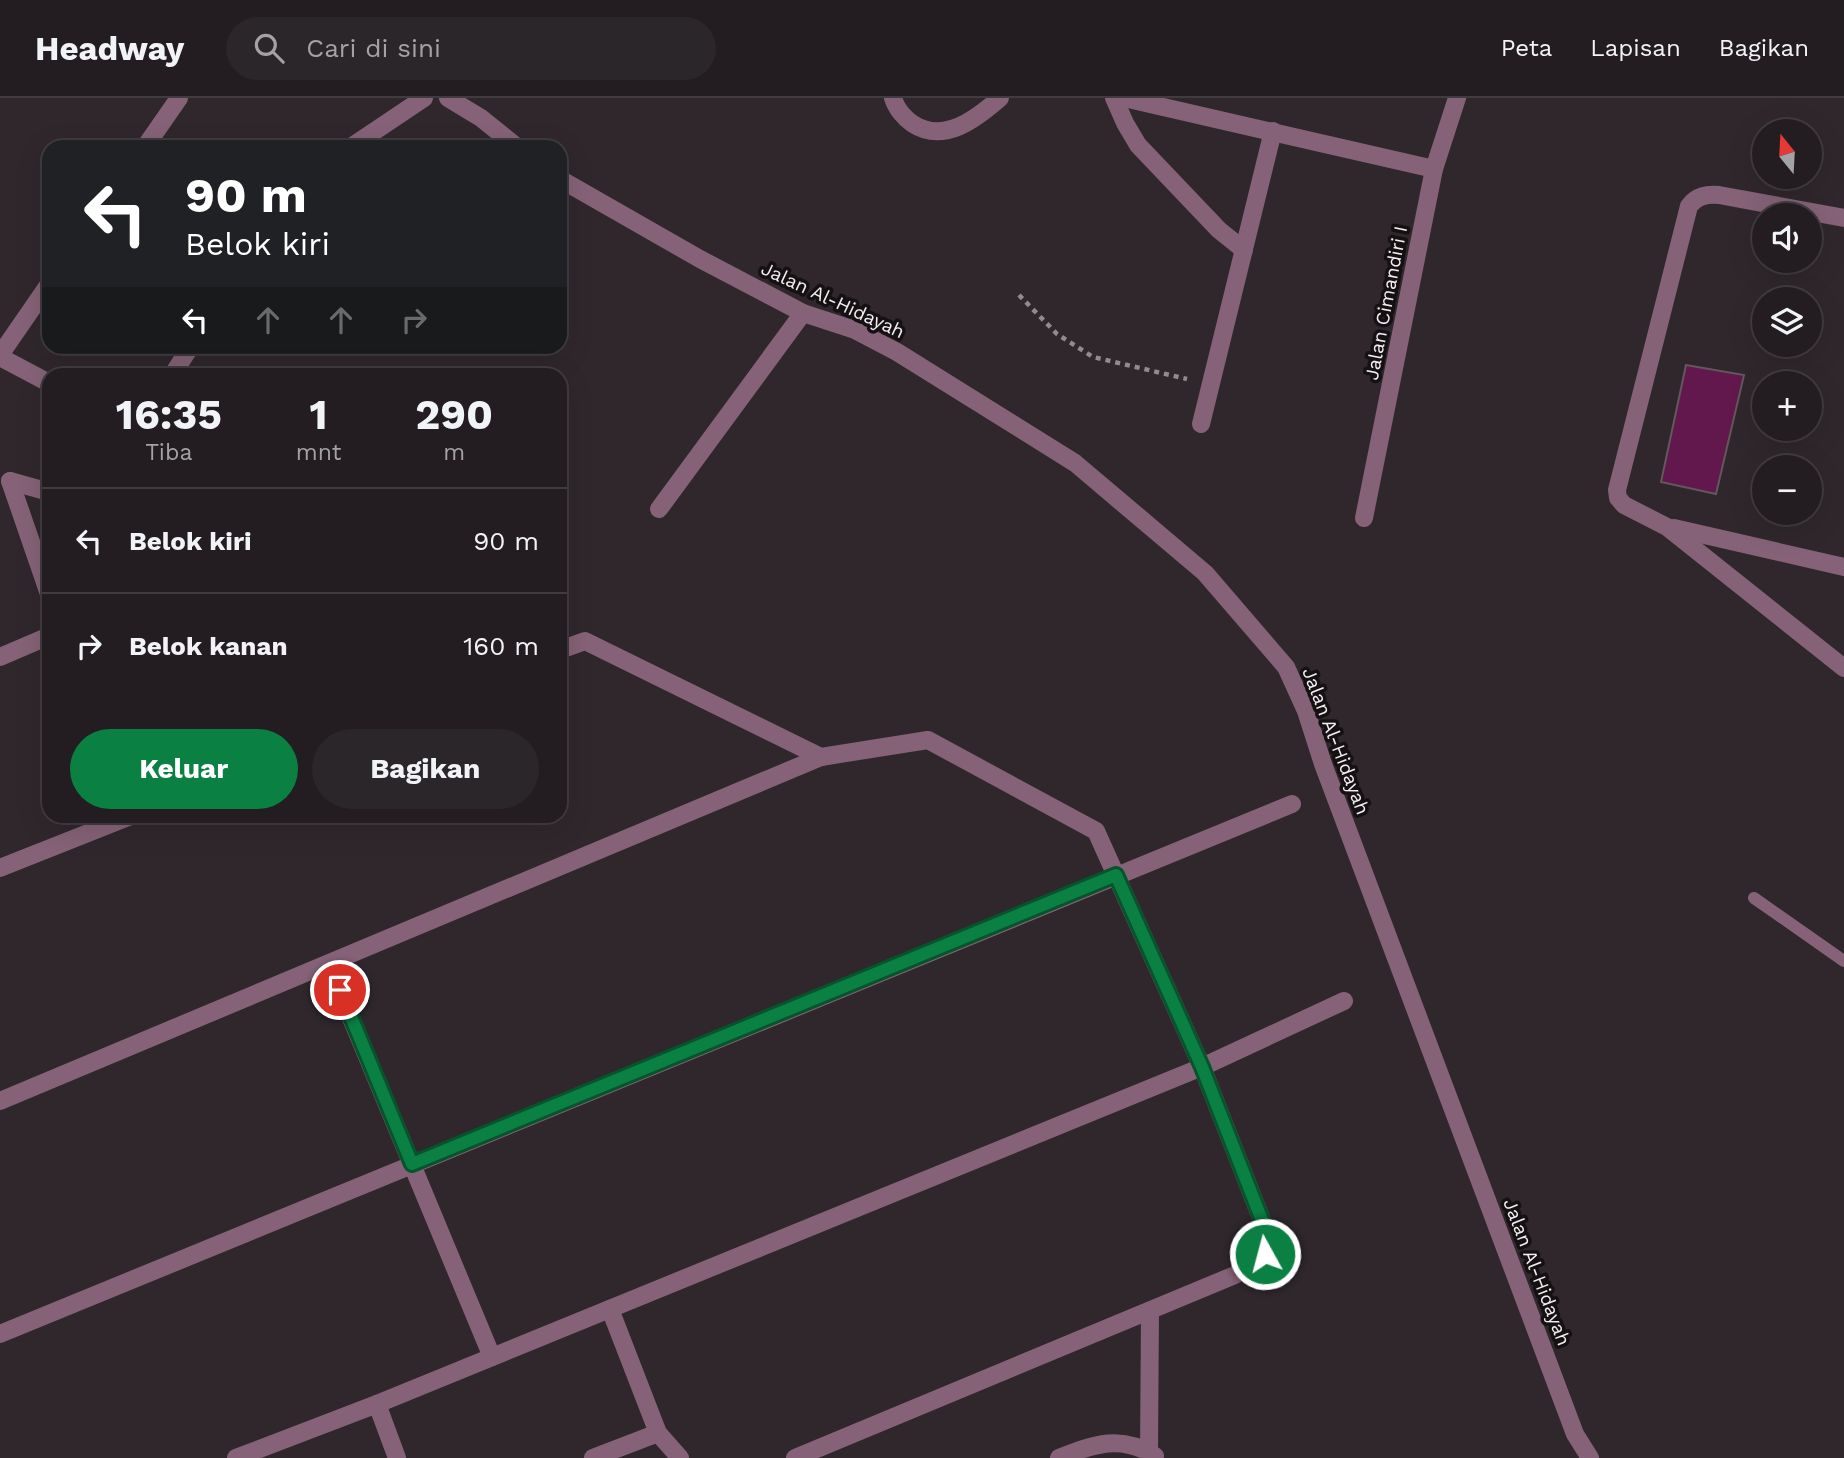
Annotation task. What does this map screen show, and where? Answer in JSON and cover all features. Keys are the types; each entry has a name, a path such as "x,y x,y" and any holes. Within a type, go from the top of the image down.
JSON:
{"street":[{"path":"150,140 179,98"},
{"path":"361,140 424,98"},
{"path":"448,98 481,118 508,140"},
{"path":"893,98 907,120 921,130 938,132 964,125 1000,98"},
{"path":"1114,98 1138,145 1219,230 1244,250"},
{"path":"1124,98 1434,169"},
{"name":"Jalan Cimandiri I","path":"1364,518 1434,169 1457,98"},
{"path":"1201,424 1273,131"},
{"name":"Jalan Al-Hidayah","path":"567,183 700,259 803,313 855,330 897,352 1076,463 1205,573 1286,667 1306,711 1323,764 1575,1434 1590,1458"},
{"path":"1844,218 1719,195 1698,197 1689,206 1617,490 1618,499 1624,505 1667,527 1844,668"},
{"path":"42,294 0,356 42,379"},
{"path":"659,509 803,313"},
{"path":"42,490 10,481 42,574"},
{"path":"1667,527 1844,566"},
{"path":"0,657 42,639"},
{"path":"567,647 585,641 821,757"},
{"path":"0,1101 821,757 928,740 1096,831 1202,1067 1265,1228 1265,1254 1235,1275 795,1458"},
{"path":"0,1334 1292,804"},
{"path":"0,868 113,823"},
{"path":"329,965 492,1357"},
{"path":"236,1458 377,1404 1202,1067 1344,1001"},
{"path":"610,1308 658,1433 680,1458"},
{"path":"1150,1311 1153,1455"},
{"path":"377,1404 397,1458"},
{"path":"593,1458 658,1433"},
{"path":"1059,1458 1112,1442 1139,1446 1153,1455"}],"lane":[{"path":"1754,898 1844,961"}],"path":[{"path":"1019,295 1057,334 1093,357 1212,384"}],"building":[{"path":"1686,365 1744,375 1716,494 1661,482"}],"route":[{"path":"340,990 412,1164 1116,875 1202,1067 1265,1228 1265,1254"}]}
